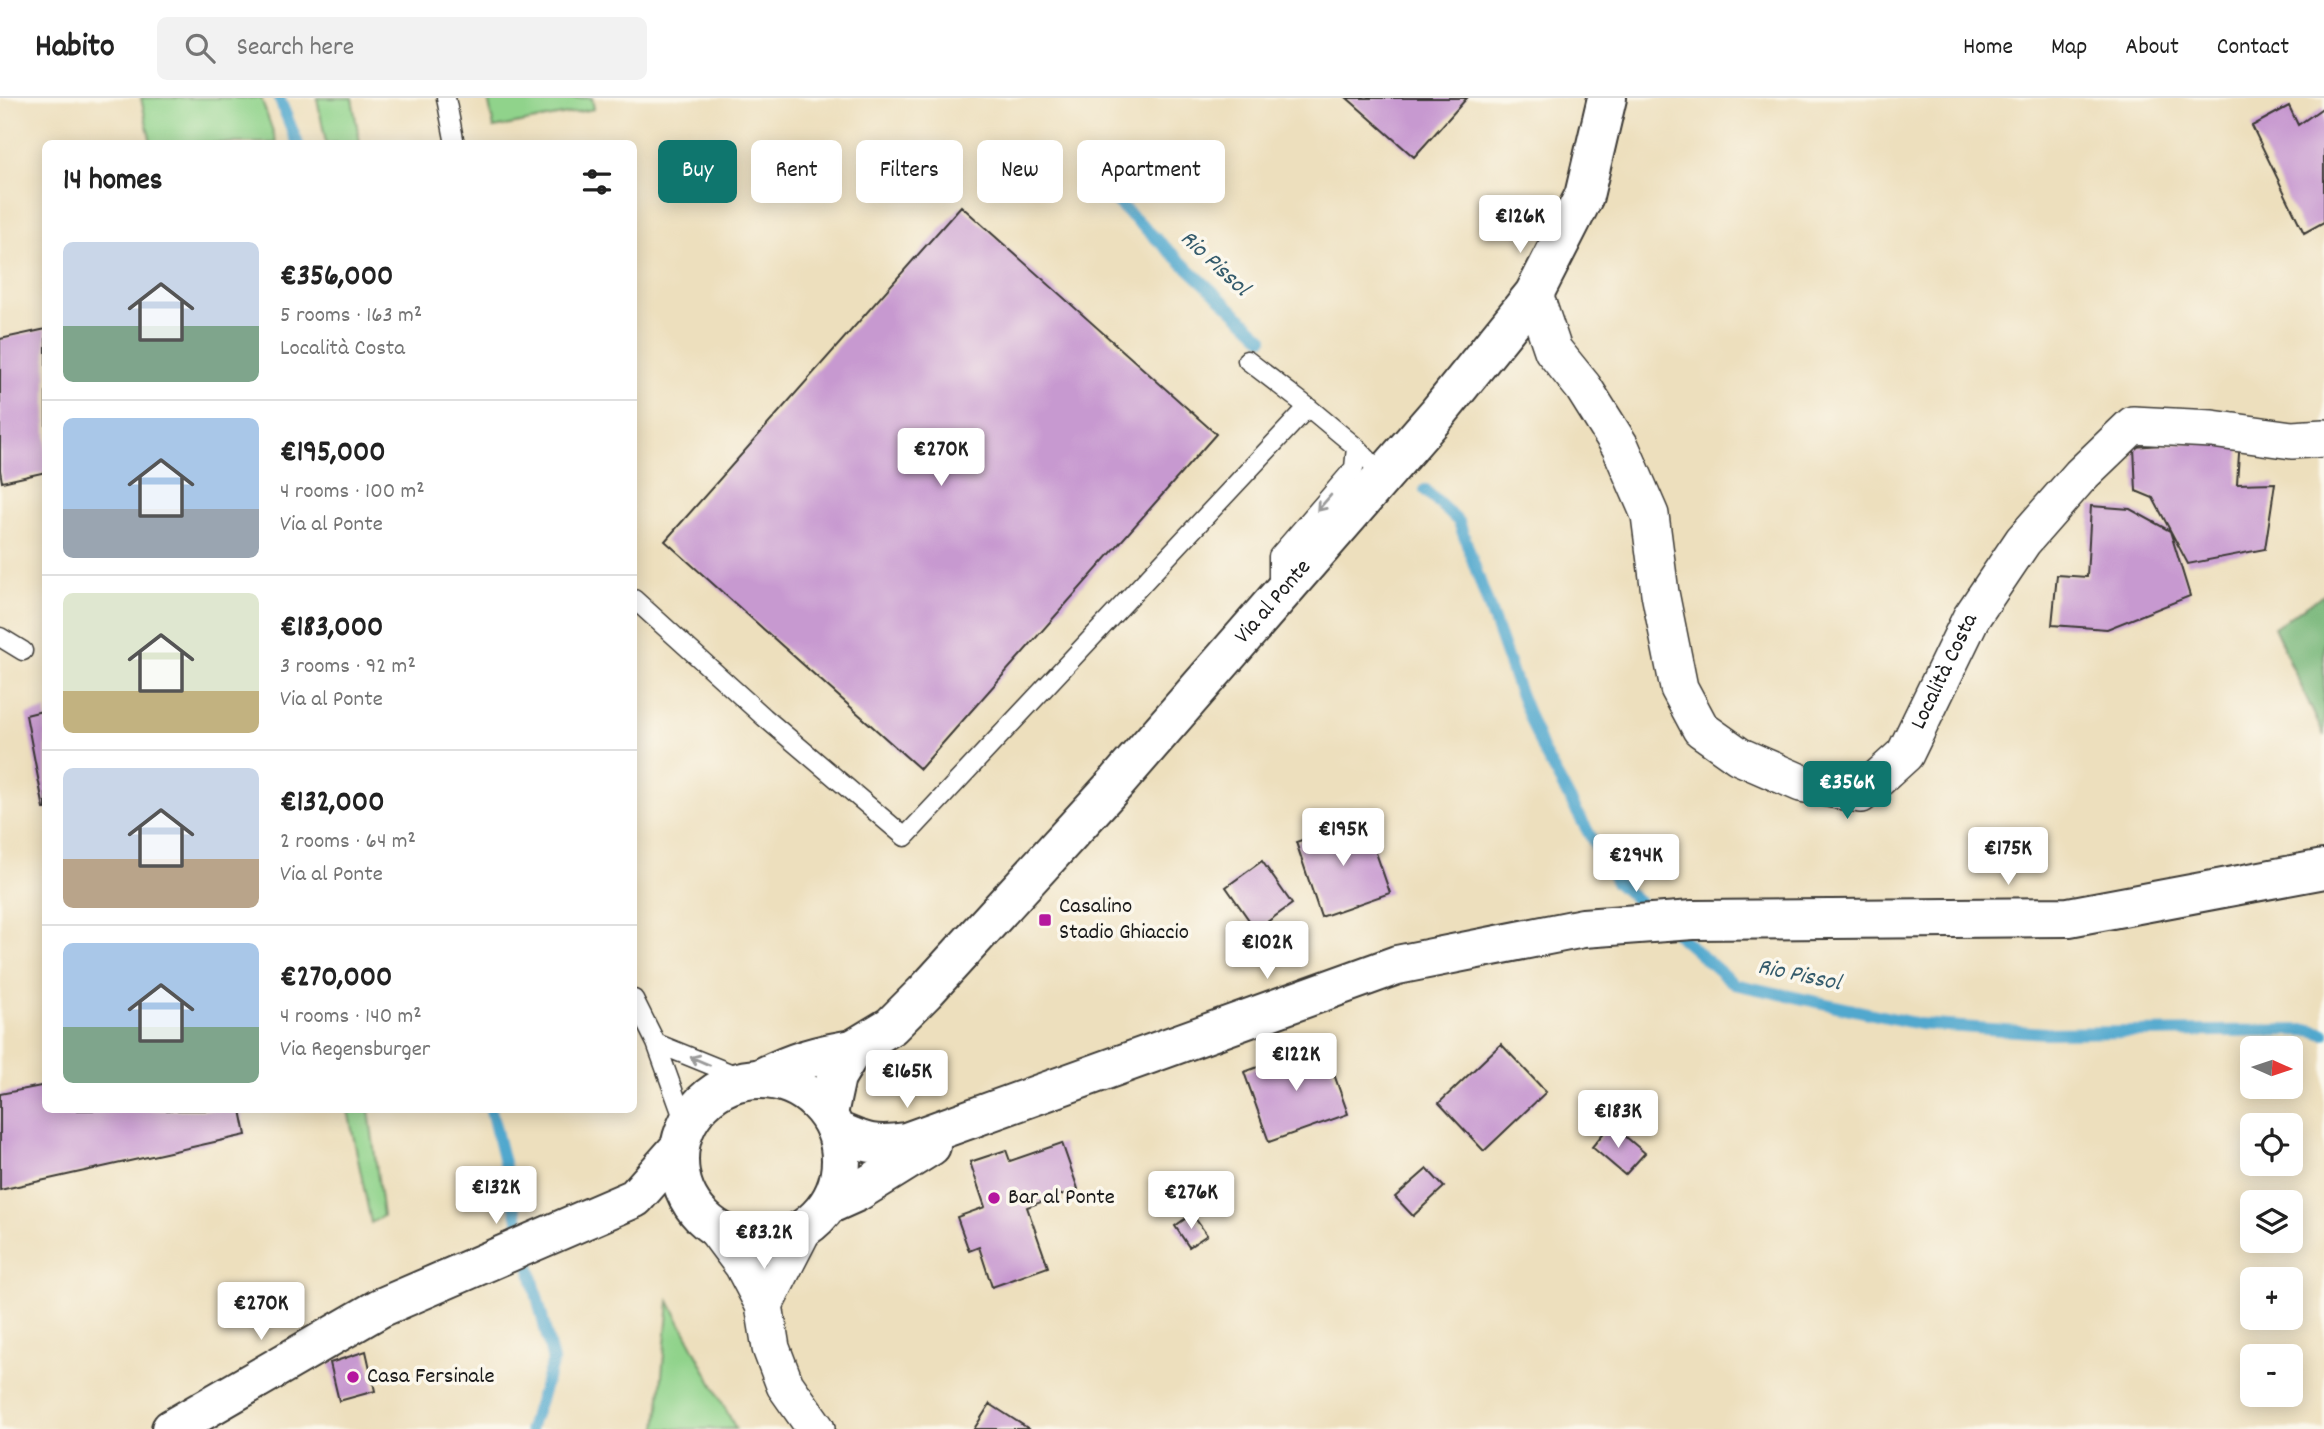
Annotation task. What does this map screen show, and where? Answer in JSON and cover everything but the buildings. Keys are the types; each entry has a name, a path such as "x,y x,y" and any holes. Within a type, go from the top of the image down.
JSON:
{"main road":[{"name":"Via al Ponte","path":"753,1079 821,1053 853,1049 891,1026 1118,781 1438,413 1534,294 1584,196 1607,98"},
{"path":"171,1429 380,1308 635,1198 682,1137 700,1104 720,1088 753,1079 788,1083 810,1096 832,1123 862,1142 883,1146 906,1142 1397,965 1583,928 1693,920 2069,917 2324,869"},
{"name":"Via al Ponte","path":"832,1123 836,1077 853,1049"},
{"path":"635,1198 707,1221 736,1239 759,1242 781,1240 974,1118"},
{"path":"815,1218 839,1182 842,1156 832,1123"},
{"path":"682,1137 681,1182 707,1221"}],"street":[{"name":"Località Costa","path":"1534,294 1553,350 1583,387 1620,446 1650,515 1660,593 1679,688 1701,729 1739,756 1801,783 1861,794 1905,754 1971,618 2023,541 2081,475 2133,425 2212,429 2292,440 2324,438"},
{"path":"764,1306 815,1218"},
{"path":"707,1221 743,1265 764,1306 771,1348 785,1385 816,1429"}],"lane":[{"path":"446,98 454,140"},
{"path":"1247,360 1356,447 1383,475"},
{"path":"637,602 764,717 905,837 1308,407"},
{"path":"1278,596 1278,556 1354,468 1356,447"},
{"path":"0,638 23,651"},
{"path":"637,1005 656,1042 682,1137"},
{"path":"656,1042 753,1079"}],"green space":[{"path":"141,98 261,98 276,140 150,140"},
{"path":"317,98 352,98 359,140 325,140"},
{"path":"488,98 592,98 594,109 494,128"},
{"path":"2324,594 2324,736 2274,627"},
{"path":"349,1113 369,1113 383,1216 371,1223"},
{"path":"669,1301 736,1429 657,1429"}],"waterway":[{"path":"279,98 296,140"},
{"name":"Rio Pissol","path":"1118,203 1263,338"},
{"name":"Rio Pissol","path":"1425,490 1459,522 1543,751 1616,882 1654,915"},
{"name":"Rio Pissol","path":"1671,929 1734,984 1919,1024 2046,1033 2312,1030 2324,1034"},
{"path":"492,1113 553,1361 530,1429"}],"place":[{"name":"Casalino Stadio Ghiaccio","path":"1045,920"},
{"name":"Bar al Ponte","path":"994,1198"},
{"name":"Casa Fersinale","path":"353,1377"}]}
